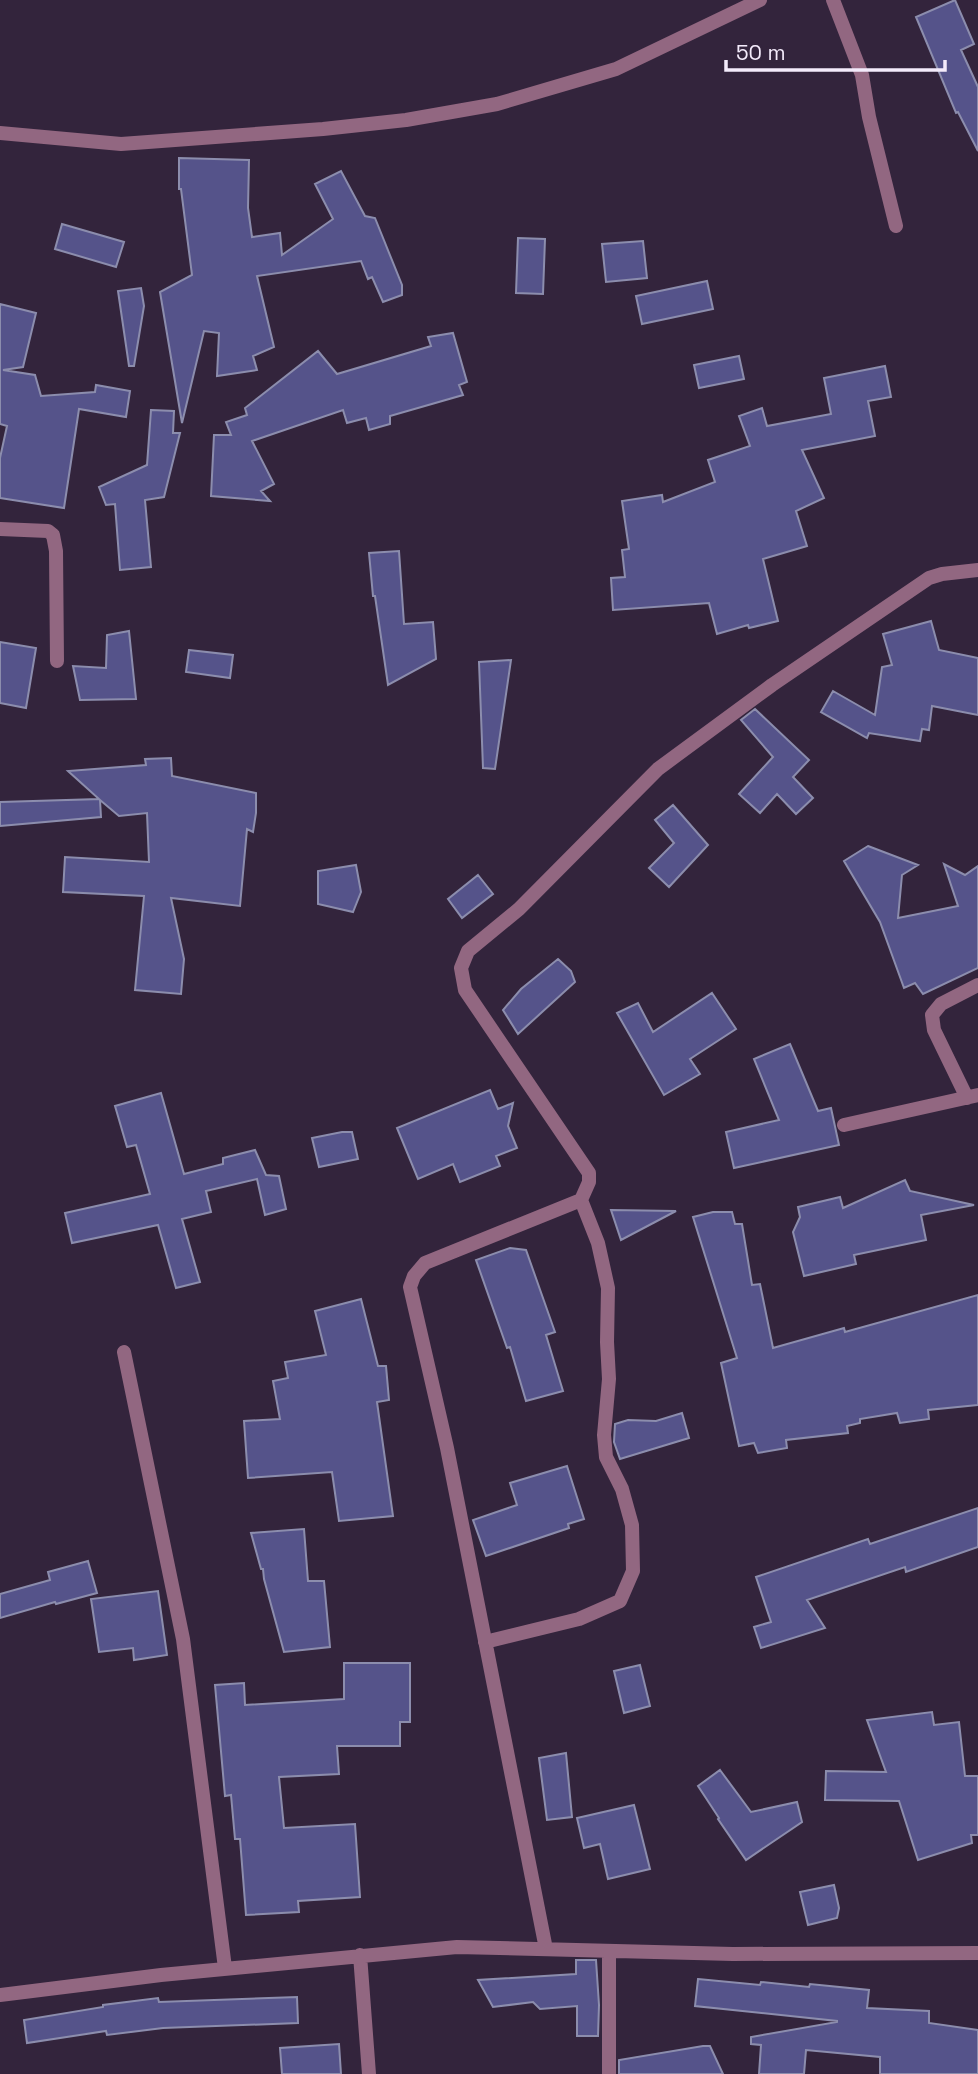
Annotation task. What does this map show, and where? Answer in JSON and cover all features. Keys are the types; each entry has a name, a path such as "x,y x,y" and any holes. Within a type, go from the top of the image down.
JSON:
{"street":[{"path":"0,133 121,144 406,120 497,104 616,69 760,0"},
{"path":"832,0 862,75 869,117 896,226"},
{"path":"0,529 48,531 53,535 56,551 57,661"},
{"path":"546,1949 447,1448 410,1287 414,1276 425,1263 581,1200 589,1182 589,1173 465,990 461,968 468,951 519,909 658,769 772,684 929,578 978,570"},
{"path":"844,1125 973,1097 934,1030 932,1014 940,1004 978,985"},
{"path":"485,1642 579,1619 620,1601 634,1571 632,1525 622,1489 606,1457 604,1435 609,1380 608,1288 598,1243 581,1200"},
{"path":"124,1353 183,1639 225,1968"},
{"path":"0,1994 225,1968 457,1947 733,1954 978,1953"},
{"path":"609,1951 609,2074"},
{"path":"360,1955 369,2074"}],"building":[{"path":"955,0 974,44 961,50 978,87 978,151 958,112 956,113 916,17"},
{"path":"179,158 249,160 248,208 252,237 280,233 282,255 333,219 315,184 341,171 365,216 375,218 402,285 402,295 383,302 372,277 368,279 361,261 257,276 274,347 253,356 257,370 217,376 219,333 204,331 182,423 160,292 192,275 179,189"},
{"path":"62,224 124,242 116,267 55,249"},
{"path":"518,238 545,239 543,294 516,293"},
{"path":"643,241 647,278 606,282 602,244"},
{"path":"707,281 713,309 642,324 636,296"},
{"path":"141,288 144,306 134,366 129,366 118,291"},
{"path":"0,304 36,313 23,367 3,370 35,375 41,396 95,392 96,385 130,391 126,417 79,409 64,508 0,498 0,458 7,426 0,424"},
{"path":"453,333 467,382 459,385 463,395 390,416 390,424 369,430 366,418 347,423 343,410 252,441 274,484 261,491 270,501 211,496 214,435 231,435 226,422 247,415 245,408 318,351 337,374 431,346 428,337"},
{"path":"739,356 744,379 699,388 694,365"},
{"path":"885,366 891,397 868,401 875,436 802,450 824,498 796,511 807,546 763,559 778,621 749,628 748,625 717,634 709,603 613,610 611,578 625,577 622,550 629,549 622,501 662,495 663,502 715,482 708,460 750,446 739,416 762,408 767,426 831,414 824,378"},
{"path":"151,410 174,411 173,433 180,433 164,497 145,500 151,567 120,570 115,504 106,505 99,487 147,465"},
{"path":"399,551 404,624 433,622 436,659 388,685 373,596 369,553"},
{"path":"931,621 939,650 978,658 978,715 932,706 929,730 922,729 920,741 869,733 867,738 821,712 833,691 875,715 882,667 892,665 883,634"},
{"path":"129,631 136,699 80,700 73,666 106,668 107,635"},
{"path":"0,642 36,648 26,708 0,703"},
{"path":"189,650 233,655 230,678 186,672"},
{"path":"511,660 495,769 483,768 479,662"},
{"path":"755,709 809,760 793,777 813,798 796,814 777,794 760,813 739,794 773,757 741,720"},
{"path":"171,758 172,776 256,793 253,832 247,829 240,906 171,898 184,959 181,994 135,990 144,896 63,892 65,857 149,862 147,813 119,816 100,800 101,817 0,826 0,802 99,799 68,771 146,765 145,759"},
{"path":"673,805 708,845 669,887 649,868 674,843 655,820"},
{"path":"868,846 918,865 902,875 898,918 958,906 944,864 965,875 978,866 978,968 923,994 915,983 904,988 880,922 844,861"},
{"path":"356,865 361,892 353,912 318,904 318,871"},
{"path":"478,875 493,894 462,918 448,899"},
{"path":"558,959 571,971 575,982 518,1034 503,1010 521,989"},
{"path":"712,993 736,1029 690,1059 700,1074 664,1095 617,1013 638,1003 653,1032"},
{"path":"790,1044 818,1111 831,1108 839,1145 734,1168 726,1132 779,1120 754,1059"},
{"path":"490,1090 498,1109 513,1103 508,1126 517,1148 496,1156 500,1166 460,1182 453,1164 418,1179 397,1128"},
{"path":"161,1093 184,1174 223,1164 223,1158 255,1150 266,1175 279,1176 286,1209 265,1215 257,1179 206,1191 211,1212 182,1219 200,1282 176,1288 158,1225 72,1243 65,1213 150,1194 136,1145 127,1147 115,1106"},
{"path":"352,1132 358,1159 319,1167 312,1138"},
{"path":"905,1180 910,1191 974,1205 921,1215 926,1240 854,1255 856,1264 804,1276 793,1232 800,1217 798,1207 840,1197 843,1208"},
{"path":"611,1210 676,1211 621,1240"},
{"path":"713,1212 732,1212 735,1224 742,1224 752,1285 760,1284 773,1348 844,1328 845,1332 978,1295 978,1405 928,1410 929,1419 900,1423 897,1413 860,1419 860,1423 847,1426 848,1433 786,1440 787,1448 758,1453 754,1443 739,1446 721,1363 737,1358 693,1217"},
{"path":"510,1248 526,1250 555,1332 546,1335 563,1391 526,1401 510,1347 507,1348 476,1260"},
{"path":"361,1299 378,1366 386,1366 389,1400 377,1402 393,1516 339,1521 332,1472 248,1478 244,1421 280,1419 273,1381 288,1378 285,1362 326,1355 315,1311"},
{"path":"682,1413 689,1438 620,1459 614,1442 615,1424 628,1420 656,1421"},
{"path":"567,1466 584,1519 568,1524 569,1528 486,1556 473,1520 517,1505 510,1483"},
{"path":"978,1508 978,1547 906,1572 905,1567 807,1600 825,1628 761,1648 754,1627 771,1622 756,1577 868,1539 870,1544"},
{"path":"304,1529 308,1581 324,1581 330,1647 284,1652 251,1533"},
{"path":"88,1561 97,1593 0,1618 0,1594 50,1580 48,1572"},
{"path":"158,1591 167,1655 134,1660 133,1648 99,1652 91,1599"},
{"path":"344,1663 410,1663 410,1722 400,1722 400,1746 337,1746 339,1774 279,1777 284,1828 355,1824 360,1897 298,1901 299,1912 246,1915 240,1839 235,1839 231,1795 225,1796 215,1685 244,1683 245,1705 344,1699"},
{"path":"640,1665 650,1706 624,1713 614,1671"},
{"path":"932,1712 934,1725 959,1722 965,1776 978,1776 978,1835 971,1835 972,1843 918,1860 899,1801 825,1800 826,1771 886,1772 867,1720"},
{"path":"566,1753 572,1817 547,1820 539,1758"},
{"path":"720,1770 751,1812 797,1802 802,1822 746,1860 698,1786"},
{"path":"634,1805 650,1869 608,1879 600,1844 584,1848 577,1818"},
{"path":"834,1885 839,1908 837,1918 808,1925 800,1892"},
{"path":"576,1960 596,1960 598,2036 577,2036 577,2006 540,2009 533,2002 493,2007 478,1980 576,1974"},
{"path":"698,1979 760,1985 761,1982 809,1987 810,1984 869,1990 867,2008 929,2011 929,2023 978,2030 978,2074 880,2074 880,2057 806,2050 804,2074 759,2074 761,2045 751,2044 751,2037 837,2021 695,2006"},
{"path":"297,1997 298,2023 163,2028 107,2035 106,2031 27,2043 24,2020 158,1998 159,2002"},
{"path":"339,2044 341,2074 282,2074 280,2048"},
{"path":"710,2046 723,2074 619,2074 619,2060"}]}
